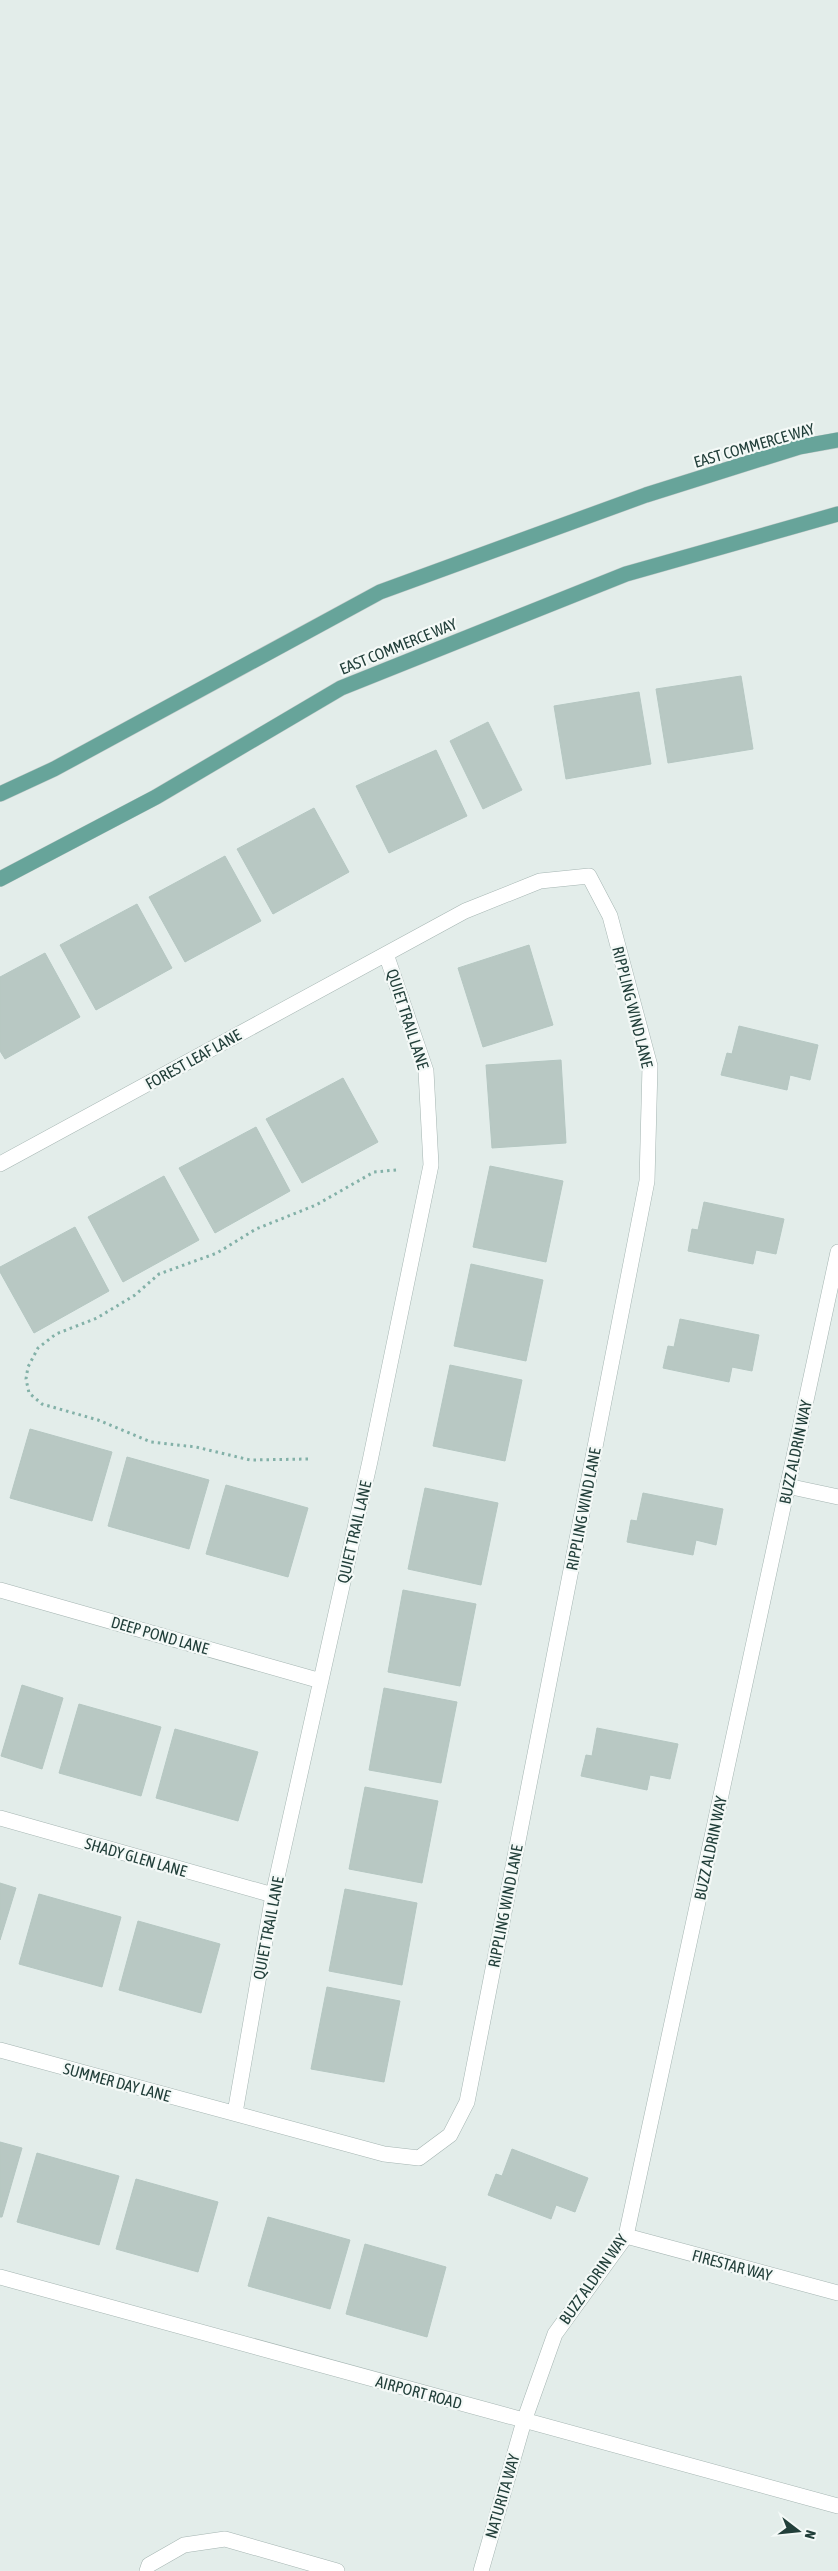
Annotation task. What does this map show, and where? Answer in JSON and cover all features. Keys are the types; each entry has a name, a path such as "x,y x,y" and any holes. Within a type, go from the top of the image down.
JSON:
{"main road":[{"name":"EAST COMMERCE WAY","path":"0,794 54,769 380,592 646,495 799,447 838,440"},
{"name":"EAST COMMERCE WAY","path":"0,879 156,797 341,688 626,574 838,514"}],"street":[{"name":"RIPPLING WIND LANE","path":"235,2113 384,2154 419,2158 450,2136 467,2102 647,1181 650,1066 610,916 589,876 540,881 465,910 386,954"},
{"name":"FOREST LEAF LANE","path":"0,1164 386,954"},
{"name":"QUIET TRAIL LANE","path":"235,2113 273,1895 370,1461 431,1165 426,1071 386,954"},
{"name":"BUZZ ALDRIN WAY","path":"524,2421 555,2334 626,2236 838,1252"},
{"path":"788,1486 838,1497"},
{"name":"DEEP POND LANE","path":"0,1590 321,1681"},
{"name":"SHADY GLEN LANE","path":"0,1818 273,1895"},
{"name":"SUMMER DAY LANE","path":"0,2050 235,2113"},
{"name":"FIRESTAR WAY","path":"626,2236 838,2293"},
{"name":"AIRPORT ROAD","path":"0,2277 838,2506"},
{"name":"NATURITA WAY","path":"481,2571 524,2421"},
{"path":"147,2571 149,2565 184,2545 225,2539 337,2571"}],"path":[{"path":"308,1459 250,1460 196,1448 151,1442 98,1420 42,1404 29,1393 26,1379 28,1367 38,1348 56,1334 97,1318 135,1295 159,1274 218,1253 256,1229 316,1205 374,1172 396,1170"}],"building":[{"path":"741,676 753,749 668,763 656,689"},
{"path":"639,692 651,764 566,779 554,706"},
{"path":"488,722 522,790 483,809 450,741"},
{"path":"436,750 467,816 389,853 356,786"},
{"path":"314,808 349,872 273,914 237,849"},
{"path":"225,856 261,921 185,962 149,897"},
{"path":"137,904 172,968 96,1010 60,945"},
{"path":"529,945 553,1025 483,1047 458,968"},
{"path":"45,953 80,1017 5,1059 0,1051 0,977"},
{"path":"739,1026 818,1045 810,1080 790,1075 787,1090 721,1075 727,1053 732,1054"},
{"path":"561,1060 566,1143 492,1148 486,1065"},
{"path":"343,1078 378,1142 302,1183 266,1119"},
{"path":"256,1127 290,1191 215,1233 179,1168"},
{"path":"490,1166 563,1181 546,1262 473,1247"},
{"path":"164,1176 199,1240 123,1282 88,1217"},
{"path":"704,1202 784,1219 776,1254 756,1250 753,1264 688,1251 692,1229 698,1230"},
{"path":"75,1227 109,1291 34,1333 0,1272 0,1267"},
{"path":"471,1264 543,1280 526,1361 454,1346"},
{"path":"680,1319 759,1335 752,1371 732,1367 729,1382 663,1368 668,1346 674,1347"},
{"path":"450,1365 522,1380 505,1461 433,1446"},
{"path":"30,1429 112,1452 92,1521 10,1498"},
{"path":"127,1457 209,1480 189,1549 108,1526"},
{"path":"226,1485 308,1508 288,1577 206,1554"},
{"path":"425,1488 498,1503 481,1585 408,1569"},
{"path":"643,1493 723,1509 716,1545 696,1540 693,1555 627,1542 631,1520 637,1521"},
{"path":"403,1590 476,1604 460,1686 388,1672"},
{"path":"22,1685 63,1698 42,1769 1,1756"},
{"path":"384,1688 457,1702 441,1783 369,1770"},
{"path":"79,1704 161,1727 141,1796 59,1773"},
{"path":"597,1728 678,1744 670,1779 650,1775 647,1790 581,1776 586,1755 592,1756"},
{"path":"175,1729 258,1752 238,1821 156,1798"},
{"path":"365,1787 438,1801 422,1883 349,1869"},
{"path":"0,1883 16,1888 0,1940"},
{"path":"345,1889 417,1903 402,1985 329,1971"},
{"path":"39,1894 121,1917 102,1987 19,1964"},
{"path":"138,1921 220,1944 201,2013 119,1990"},
{"path":"327,1987 400,2001 384,2082 311,2069"},
{"path":"0,2142 22,2148 2,2217 0,2217"},
{"path":"512,2149 588,2178 575,2212 556,2205 551,2219 488,2195 496,2174 502,2176"},
{"path":"37,2153 119,2176 99,2245 17,2222"},
{"path":"136,2179 218,2202 198,2272 116,2249"},
{"path":"268,2217 350,2240 330,2309 248,2286"},
{"path":"365,2244 446,2267 427,2337 346,2314"}]}
